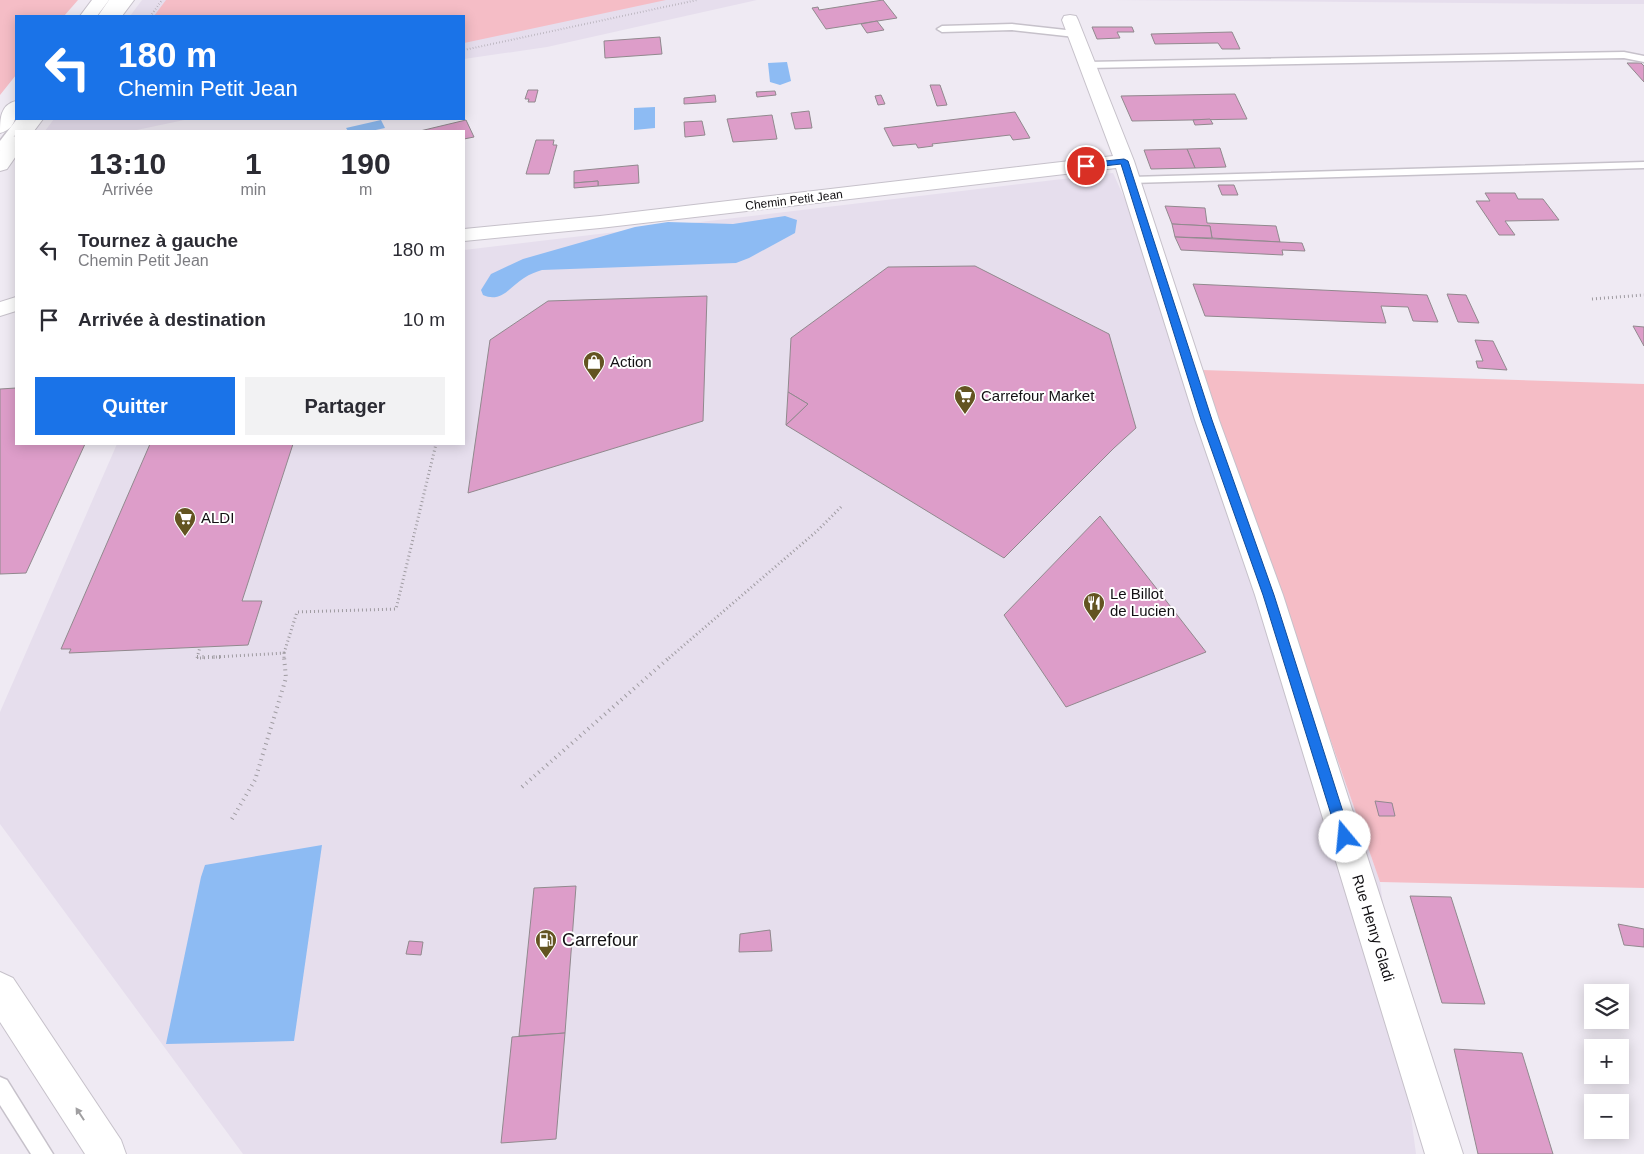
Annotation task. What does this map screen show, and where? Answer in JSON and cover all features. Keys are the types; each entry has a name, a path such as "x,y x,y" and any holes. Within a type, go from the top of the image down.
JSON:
{"street":[{"path":"89,15 101,0"},
{"path":"115,15 126,0"},
{"name":"Rue Henry Gladi","path":"1072,27 1128,170 1206,420 1269,595 1444,1154"},
{"path":"0,127 15,108"},
{"path":"25,130 33,120"},
{"path":"0,165 15,143"},
{"name":"Chemin Petit Jean","path":"465,235 1128,170"},
{"path":"0,309 15,304"},
{"path":"0,990 107,1154"}],"lane":[{"path":"103,15 114,0"},
{"path":"942,28 1072,27"},
{"path":"1087,64 1624,55 1644,60"},
{"path":"0,148 21,120"},
{"path":"1128,170 1644,165"},
{"path":"0,1087 43,1154"}],"path":[{"path":"151,15 162,0"},
{"path":"465,50 697,0"},
{"path":"1592,298 1644,295"},
{"path":"232,819 255,780 286,678 284,653 297,612 396,609 436,445"},
{"path":"522,787 817,531 843,505"},
{"path":"200,647 197,658 284,653"}],"shaded area":[{"path":"0,0 78,0 65,15 15,15 15,76 0,95"},
{"path":"142,0 757,0 547,47 465,59 465,15 131,15"},
{"path":"166,0 666,0 465,43 465,15 155,15"},
{"path":"1113,0 1644,0 1644,4 1596,4"},
{"path":"53,120 184,120 137,130 46,130"},
{"path":"1113,173 1202,370 1380,882 1416,1154 243,1154 0,824 0,712 117,445 465,445 465,250"},
{"path":"1202,370 1644,384 1644,888 1380,882"}],"water":[{"path":"787,62 791,81 780,85 770,82 768,63"},
{"path":"655,107 655,128 634,130 634,108"},
{"path":"381,120 385,128 376,130 347,130 346,128"},
{"path":"785,216 797,220 795,233 736,263 542,270 526,277 500,296 489,297 483,295 481,290 491,274 523,259 635,227 668,222 733,224"},
{"path":"322,845 294,1041 166,1044 205,865"}],"building":[{"path":"883,0 897,18 826,29 812,8 818,7 819,10"},
{"path":"877,21 884,30 867,33 861,24"},
{"path":"1092,27 1132,27 1134,32 1117,32 1120,38 1097,39"},
{"path":"1232,32 1240,49 1222,49 1218,43 1155,44 1151,34"},
{"path":"660,37 662,54 605,58 604,41"},
{"path":"1627,63 1641,63 1644,66 1644,82"},
{"path":"930,85 940,85 947,105 937,106"},
{"path":"528,90 538,90 535,102 528,102 529,99 525,99"},
{"path":"775,91 776,95 757,97 756,92"},
{"path":"1235,94 1247,119 1132,121 1121,96"},
{"path":"715,95 716,102 684,104 684,98"},
{"path":"881,95 885,104 878,105 875,96"},
{"path":"809,111 812,128 795,129 791,113"},
{"path":"1015,112 1030,138 1013,140 1010,135 932,144 933,146 918,148 916,144 893,146 884,128"},
{"path":"772,115 777,139 733,142 727,119"},
{"path":"1210,119 1213,124 1195,125 1193,120"},
{"path":"466,120 474,137 465,139 465,130 424,130"},
{"path":"702,121 705,135 685,137 684,122"},
{"path":"536,140 554,140 553,145 557,145 549,174 526,174"},
{"path":"1220,148 1226,167 1195,168 1187,149"},
{"path":"1187,149 1195,168 1151,169 1144,150"},
{"path":"638,165 639,183 598,186 598,181 574,183 574,171"},
{"path":"598,181 598,186 574,188 574,183"},
{"path":"1218,185 1234,185 1238,195 1222,195"},
{"path":"1485,193 1515,193 1518,199 1543,199 1559,220 1505,221 1515,235 1499,235 1476,201 1490,201"},
{"path":"1165,206 1205,208 1207,223 1276,226 1280,242 1212,238 1210,226 1172,224"},
{"path":"1172,224 1210,226 1212,238 1175,237"},
{"path":"1175,237 1302,243 1305,251 1282,250 1283,255 1181,250"},
{"name":"Carrefour Market","path":"975,266 1109,334 1136,428 1004,558 786,425 808,404 788,392 791,338 888,267"},
{"path":"1193,284 1427,295 1438,322 1413,321 1408,307 1381,306 1386,323 1205,316"},
{"path":"1447,294 1466,295 1479,323 1458,322"},
{"name":"Action","path":"707,296 703,421 468,493 490,340 548,301"},
{"path":"1633,326 1644,327 1644,346"},
{"path":"1475,340 1493,341 1507,370 1478,368 1476,361 1483,361"},
{"path":"15,388 15,445 85,445 26,573 0,574 0,389"},
{"path":"788,392 808,404 786,425"},
{"path":"150,445 293,445 242,601 262,601 248,645 69,653 71,649 61,649"},
{"path":"1100,516 1206,652 1066,707 1004,615"},
{"path":"1375,801 1392,803 1395,816 1379,816"},
{"path":"576,886 565,1033 519,1036 534,888"},
{"path":"1410,896 1451,897 1485,1004 1442,1003"},
{"path":"1618,924 1644,929 1644,947 1624,945"},
{"path":"770,930 772,951 739,952 740,934"},
{"path":"409,941 423,942 421,955 406,954"},
{"path":"565,1033 556,1139 501,1143 512,1037"},
{"path":"1454,1049 1522,1053 1553,1154 1478,1154"}],"place":[{"name":"Action","path":"594,381"},
{"name":"Carrefour Market","path":"965,415"},
{"name":"ALDI","path":"185,537"},
{"name":"Le Billot de Lucien","path":"1094,622"},
{"name":"Carrefour","path":"546,959"}],"route":[{"path":"1086,166 1124,161 1206,420 1269,595 1345,837"}]}
